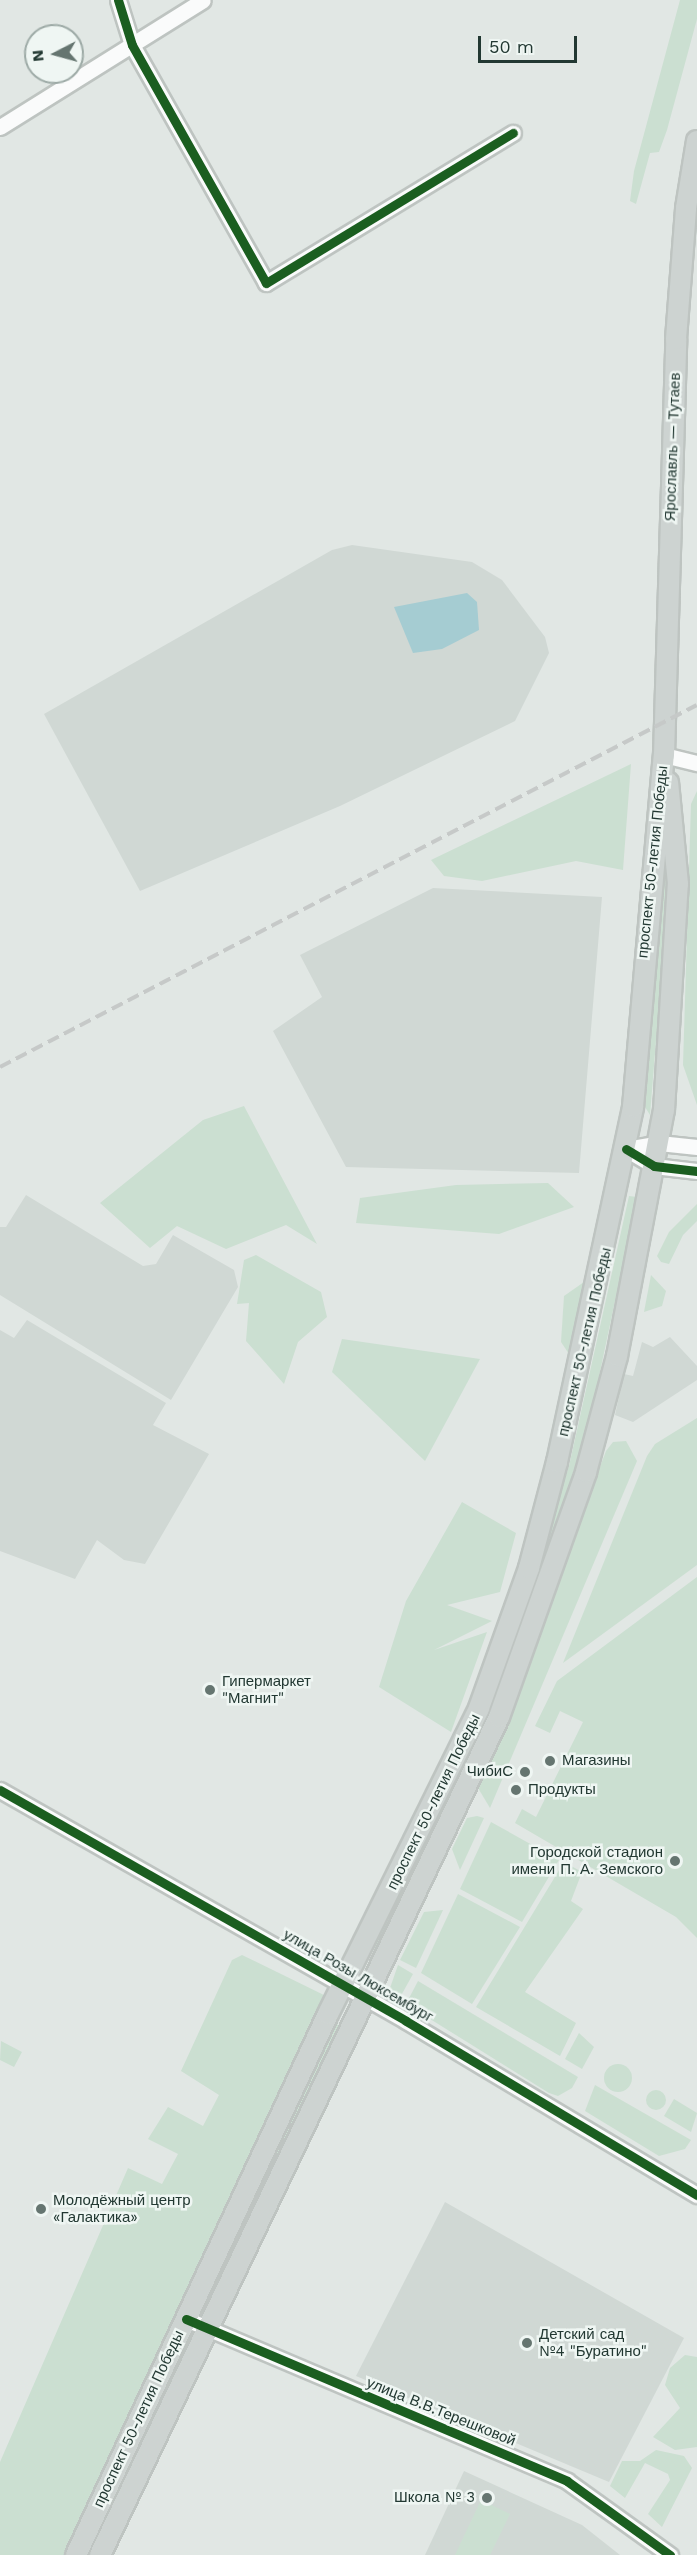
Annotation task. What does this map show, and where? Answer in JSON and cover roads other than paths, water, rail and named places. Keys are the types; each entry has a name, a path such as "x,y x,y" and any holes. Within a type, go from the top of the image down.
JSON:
{"main road":[{"name":"Ярославль — Тутаев","path":"664,756 676,339 686,208 697,141"},
{"name":"проспект 50-летия Победы","path":"100,2555 363,1996 469,1783 521,1663 597,1433 654,1166 668,1070 678,884 664,756"},
{"name":"проспект 50-летия Победы","path":"76,2555 342,1984 429,1817 504,1646 573,1400 626,1149 664,756"}],"street":[{"path":"118,0 132,45 266,283 513,133"},
{"path":"0,127 203,0"},
{"path":"664,756 697,764"},
{"path":"626,1149 658,1143 697,1147"},
{"path":"626,1149 654,1166 697,1171"},
{"name":"улица Розы Люксембург","path":"0,1790 363,1996 697,2195"},
{"name":"улица В.В.Терешковой","path":"186,2319 567,2481 670,2555"}],"water":[{"path":"467,593 477,602 479,630 442,649 413,653 394,607"}],"railway":[{"path":"0,1067 697,705"}],"place":[{"name":"Гипермаркет \"Магнит\"","path":"210,1690"},
{"name":"Магазины","path":"550,1761"},
{"name":"ЧибиС","path":"525,1772"},
{"name":"Продукты","path":"516,1790"},
{"name":"Городской стадион имени П. А. Земского","path":"675,1861"},
{"name":"Молодёжный центр «Галактика»","path":"41,2209"},
{"name":"Детский сад №4 \"Буратино\"","path":"527,2343"},
{"name":"Школа № 3","path":"487,2498"}]}
